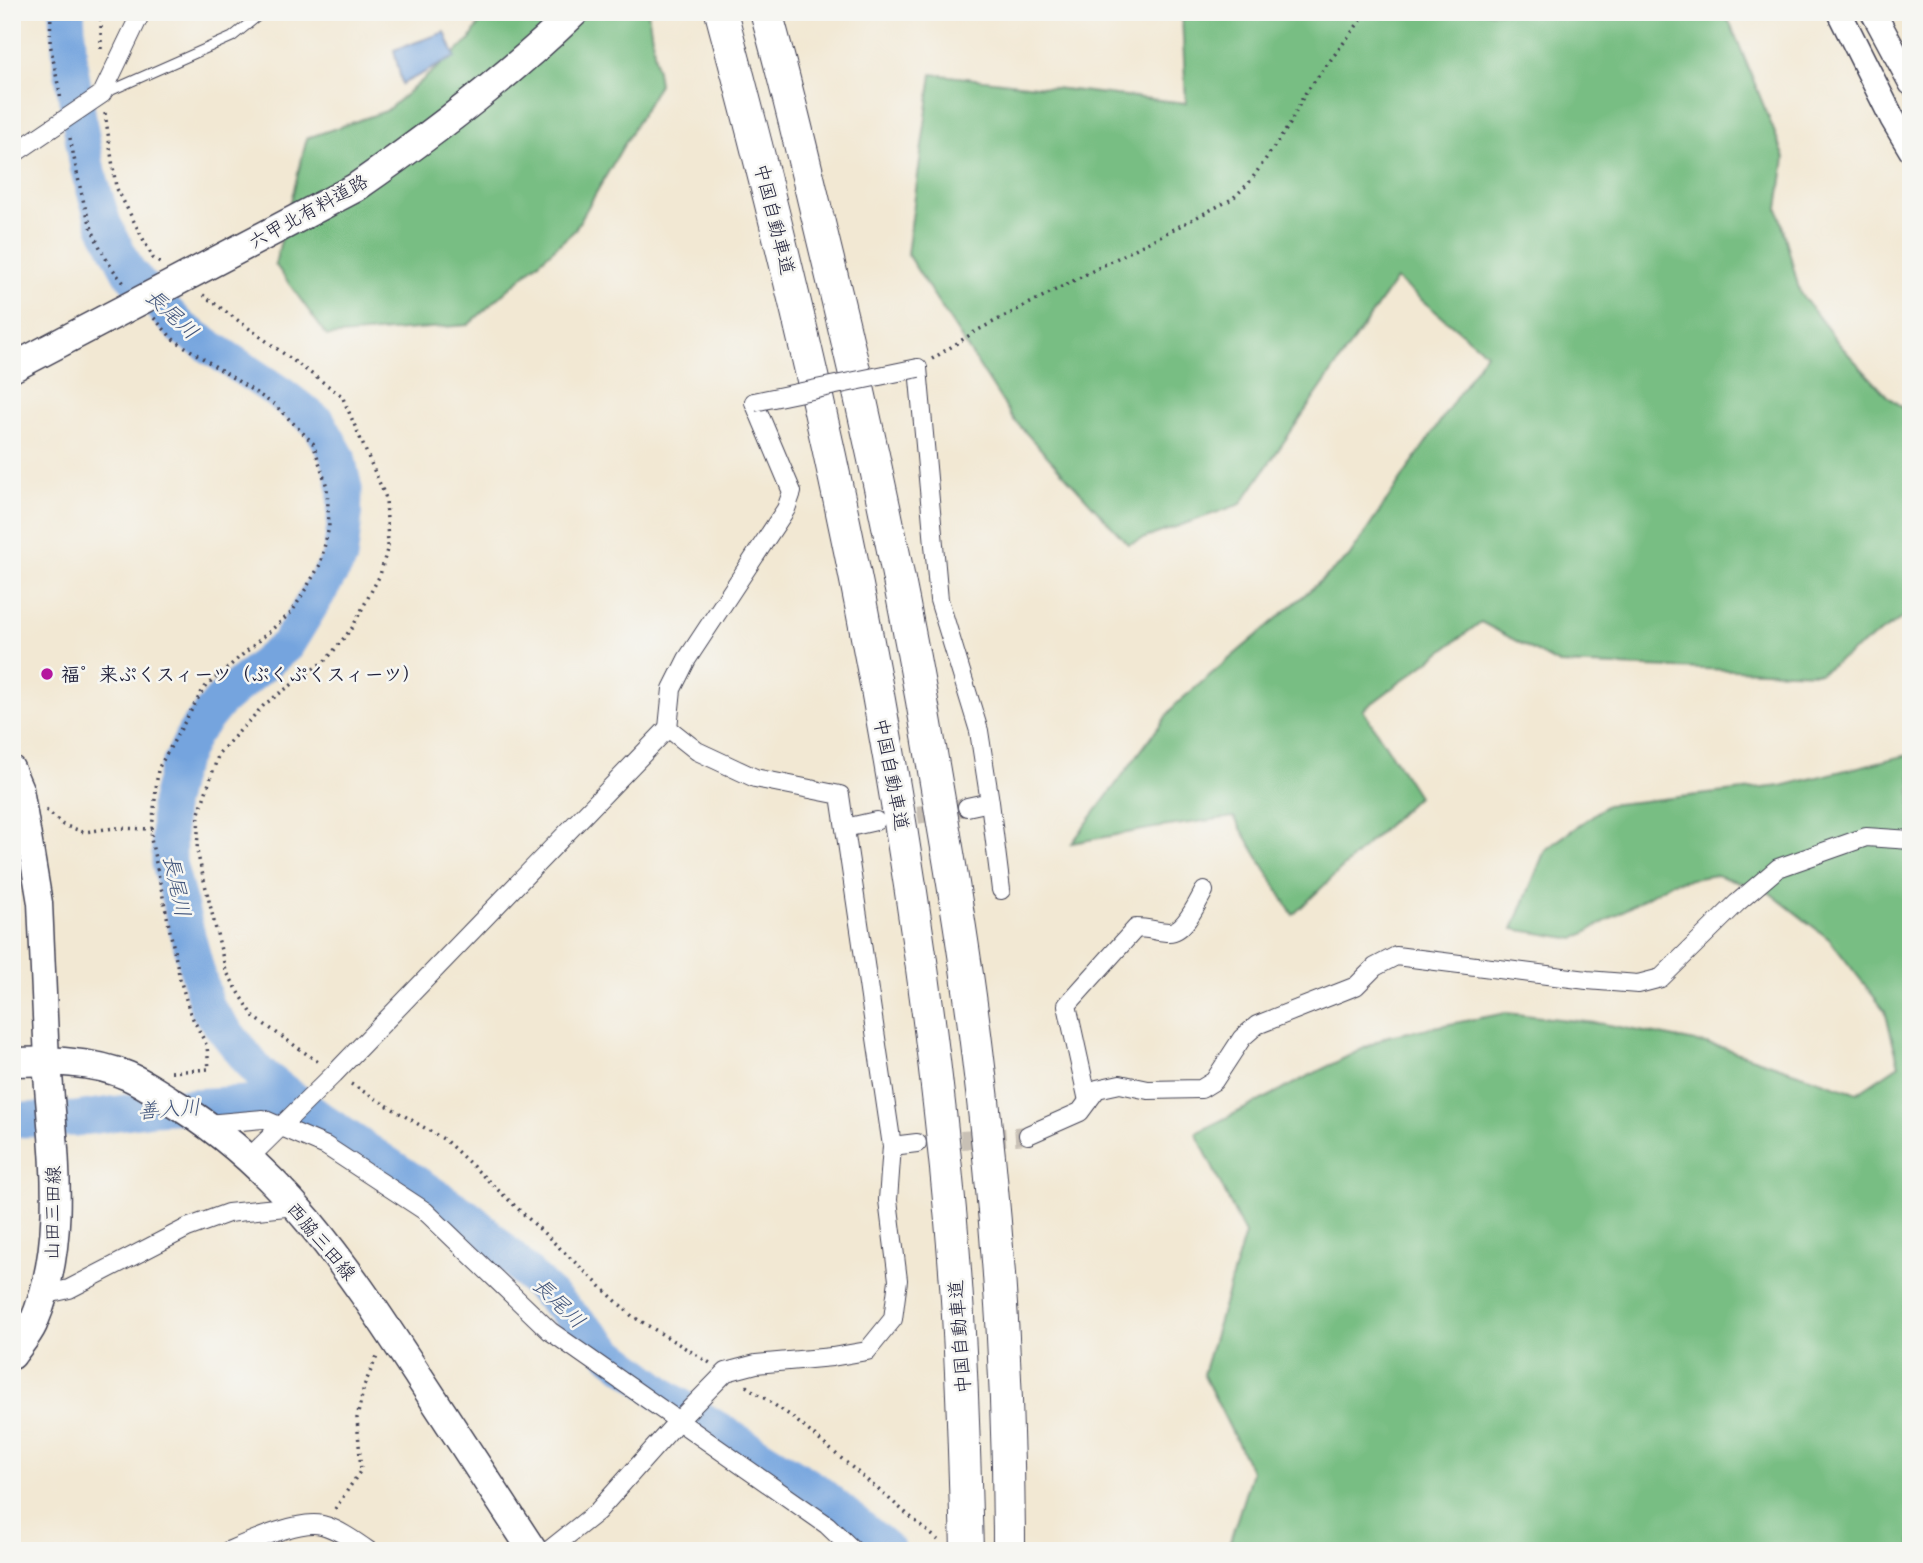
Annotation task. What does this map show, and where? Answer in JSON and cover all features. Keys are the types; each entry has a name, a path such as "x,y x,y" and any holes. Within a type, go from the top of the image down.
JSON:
{"highway":[{"name":"中国自動車道","path":"721,12 780,235 826,435 906,849 932,1039 951,1221 962,1375 952,1545"},
{"path":"765,12 792,104 870,433 902,589 948,849 970,996 993,1212 1005,1376 1009,1551"}],"main road":[{"name":"六甲北有料道路","path":"12,368 355,188 444,125 524,60 575,12"},
{"name":"西脇三田線","path":"12,1062 47,1061 88,1065 157,1079 249,1158 310,1221 351,1273 533,1551"},
{"name":"山田三田線","path":"12,1356 32,1325 52,1266 56,1195 47,1061"}],"street":[{"path":"12,155 66,121 102,94 139,18 138,12"},
{"path":"1839,12 1911,150"},
{"path":"1872,12 1911,83"},
{"path":"249,1158 334,1074 668,728 672,689 687,659 786,509 792,492 754,402 918,368 939,600 979,731 1001,890"},
{"path":"548,1551 597,1512 726,1372 756,1364 867,1351 893,1319 898,1280 888,1200 891,1146 840,795 755,778 697,751 668,728"},
{"path":"16,778 40,903 47,1061"},
{"path":"967,807 990,802"},
{"path":"845,828 876,821"},
{"path":"1028,1135 1080,1112 1097,1090 1120,1084 1148,1090 1201,1089 1214,1081 1242,1038 1257,1025 1356,986 1375,967 1396,956 1638,984 1661,978 1737,902 1777,868 1866,836 1911,840"},
{"path":"1088,1101 1067,1005 1136,928 1170,932 1179,929 1204,891"},
{"path":"202,1120 263,1119 326,1146 425,1211 550,1331 827,1525 854,1551"},
{"path":"891,1146 917,1143"},
{"path":"43,1295 69,1289 187,1228 228,1213 295,1206"},
{"path":"228,1551 276,1532 308,1524 325,1526 369,1551"}],"lane":[{"path":"102,94 232,37 263,12"}],"path":[{"path":"51,12 50,43 88,221 107,264 132,292"},
{"path":"918,368 976,331 1232,199 1249,183 1290,124 1304,95 1367,12"},
{"path":"102,94 116,187 153,258 164,267"},
{"path":"197,291 341,396 386,498 388,546 380,575 352,628 327,659 265,704 219,754 199,813 197,851 226,971 254,1017 334,1074 445,1140 632,1316 726,1372 791,1416 952,1545"},
{"path":"148,311 173,339 275,405 313,443 327,487 328,527 320,565 292,612 204,688 158,769 151,839 180,979 190,1013 207,1046 209,1069 157,1079"},
{"path":"16,778 63,825 83,832 114,828 152,829"},
{"path":"325,1526 361,1470 357,1418 359,1408 364,1386 390,1333"}],"green space":[{"path":"485,12 648,12 659,84 574,231 468,325 327,336 275,264 307,138 386,111 470,40"},
{"path":"1179,12 1723,12 1731,25 1785,158 1778,209 1800,293 1841,346 1887,396 1911,414 1911,612 1820,673 1559,664 1481,622 1363,710 1418,796 1293,915 1234,817 1072,843 1175,705 1349,557 1486,353 1396,279 1241,504 1128,544 1014,420 907,254 932,74 1186,103 1182,16"},
{"path":"1911,754 1911,1551 1733,1551 1688,1543 1676,1551 1227,1551 1252,1472 1203,1374 1245,1234 1196,1133 1388,1036 1506,1013 1604,1024 1721,1047 1857,1093 1899,1065 1885,1011 1829,939 1766,890 1716,875 1673,882 1575,939 1513,929 1545,850 1607,805 1781,786"}],"water":[{"path":"445,32 455,57 402,84 394,50"}],"waterway":[{"name":"長尾川","path":"67,12 70,63 87,167 104,224 129,272 182,328 281,394 319,423 338,457 345,489 340,558 287,645 220,701 194,733 176,772 168,805 169,863 207,1008 258,1072 323,1121 472,1220 612,1355 668,1398 813,1488 889,1551"},
{"name":"善入川","path":"12,1120 76,1119 153,1108 248,1103 309,1118"}],"tunnel":[{"path":"891,819 967,807"},
{"path":"934,1142 1028,1135"}],"place":[{"name":"福゜来ぷくスィーツ（ぷくぷくスィーツ）","path":"47,674"}]}
